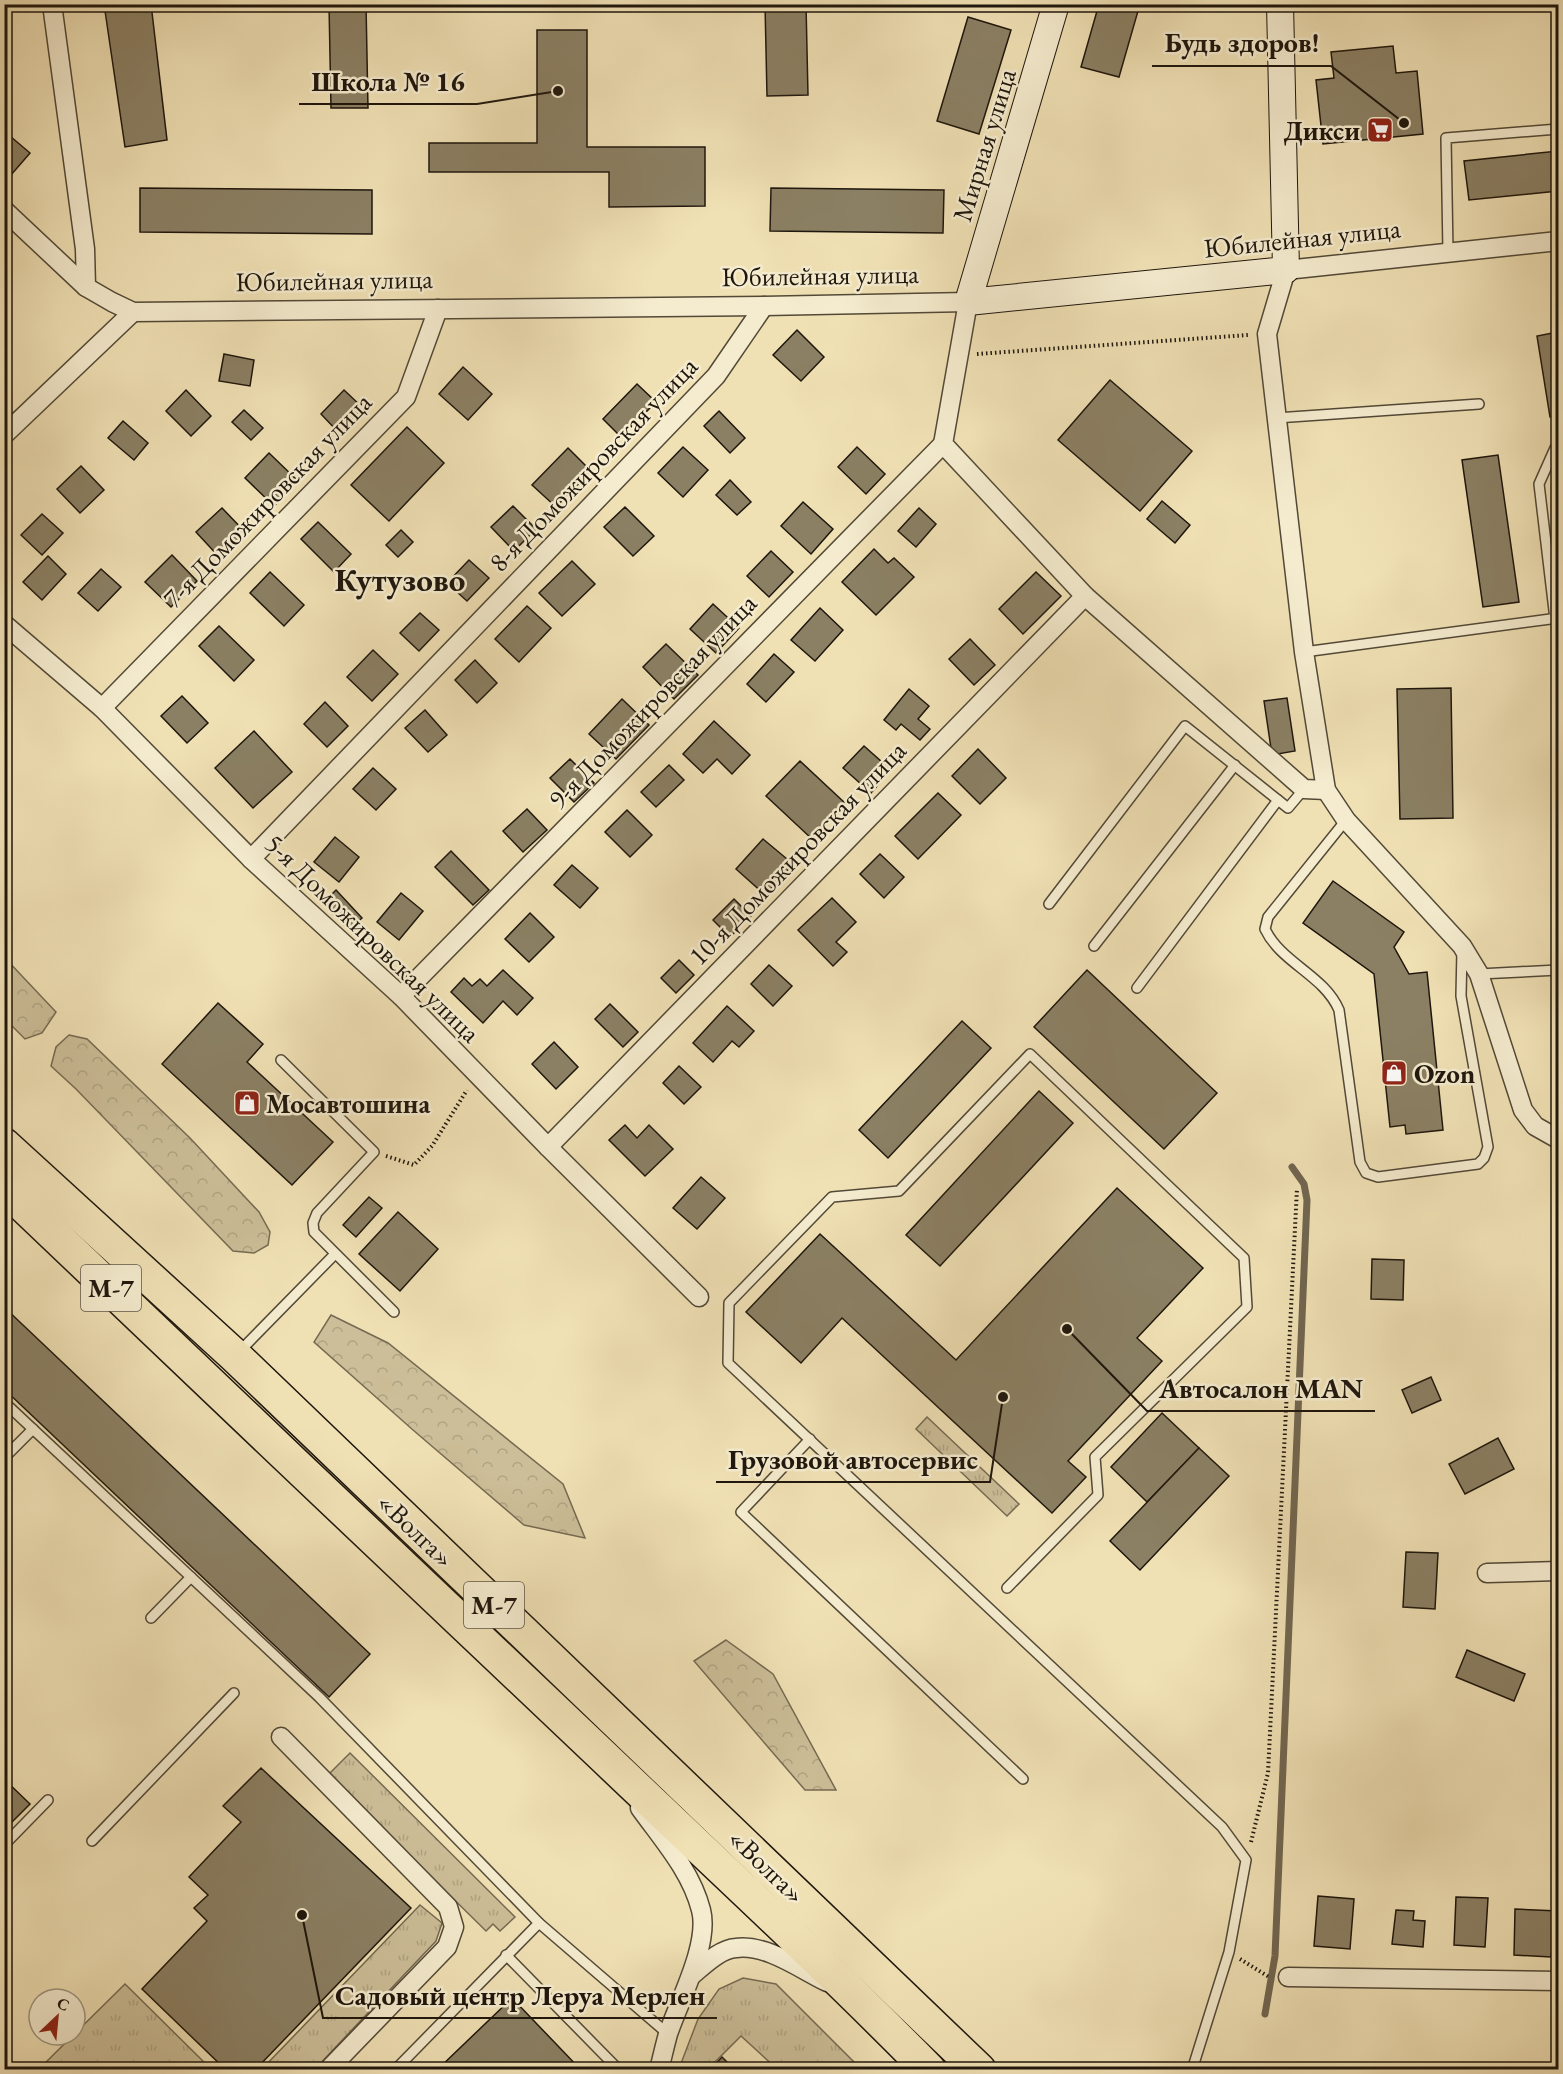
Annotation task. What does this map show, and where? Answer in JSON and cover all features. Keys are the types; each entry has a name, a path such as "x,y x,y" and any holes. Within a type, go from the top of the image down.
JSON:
{"highway":[{"name":"«Волга»","path":"4,1145 235,1356 979,2070"},
{"name":"«Волга»","path":"4,1187 859,1999 930,2070"}],"street":[{"path":"52,4 85,249 86,287"},
{"name":"Мирная улица","path":"968,302 1056,4"},
{"path":"1280,4 1286,270 1267,334 1304,652 1326,790 1346,820 1462,946 1479,974 1523,1110 1535,1126 1558,1139"},
{"name":"Юбилейная улица","path":"4,210 86,287 133,312 968,302 1558,241"},
{"path":"968,302 943,444 1085,596 1304,789 1326,790"},
{"name":"8-я Доможировская улица","path":"251,859 717,376 764,306"},
{"name":"7-я Доможировская улица","path":"102,708 406,397 438,309"},
{"path":"4,435 133,312"},
{"name":"9-я Доможировская улица","path":"401,996 943,444"},
{"name":"10-я Доможировская улица","path":"548,1147 1085,596"},
{"name":"5-я Доможировская улица","path":"4,624 102,708 251,859 401,996 699,1297"},
{"path":"1487,1573 1558,1571"},
{"path":"281,1737 448,1907 454,1927 447,1947 328,2070"},
{"path":"605,1759 686,1871 702,1912 701,1939 692,1975 668,2034 659,2070"},
{"path":"692,1975 714,1958 735,1947 765,1951 859,1999"},
{"path":"1288,1977 1558,1982"}],"lane":[{"path":"1449,252 1446,138 1558,129"},
{"path":"1276,418 1479,404"},
{"path":"1304,652 1557,619 1539,484 1555,447 1558,447"},
{"path":"1049,904 1185,726 1288,808 1304,789"},
{"path":"1094,946 1235,765"},
{"path":"1137,988 1278,800"},
{"path":"1346,820 1268,917 1265,929 1270,940 1325,988 1334,998 1339,1010 1360,1162 1366,1173 1378,1177 1467,1166 1478,1164 1484,1158 1488,1148 1461,996 1462,946"},
{"path":"1479,974 1558,970"},
{"path":"1007,1588 1098,1495 1095,1457 1247,1307 1244,1258 1030,1054 899,1191 832,1197 729,1303 728,1363 1221,1827 1246,1860 1229,1952 1192,2070"},
{"path":"281,1060 374,1152 317,1213 313,1222 314,1233 394,1312"},
{"path":"235,1356 335,1254"},
{"path":"4,1402 319,1697 539,1923 668,2034"},
{"path":"4,1458 33,1429"},
{"path":"810,1439 741,1512 1023,1779"},
{"path":"151,1618 191,1577"},
{"path":"92,1841 234,1693"},
{"path":"4,1845 48,1800"},
{"path":"395,2070 506,1954 539,1923"},
{"path":"506,1954 619,2070"}],"path":[{"path":"958,356 1267,334"},
{"path":"374,1152 414,1166 432,1146 477,1074"},
{"path":"1246,1860 1268,1773 1297,1188"},
{"path":"1229,1952 1267,1977"}],"green space":[{"path":"5,958 56,1012 42,1033 25,1039 5,1019"},
{"path":"69,1035 87,1039 190,1138 259,1212 270,1232 268,1245 254,1253 233,1251 51,1066 56,1047"},
{"path":"331,1315 388,1343 563,1484 585,1538 524,1525 413,1430 314,1342"},
{"path":"927,1417 1019,1504 1007,1516 916,1429"},
{"path":"726,1640 773,1674 836,1790 805,1790 694,1661"},
{"path":"350,1753 515,1917 500,1931 493,1924 486,1931 328,1775"},
{"path":"420,1905 442,1923 436,1941 315,2069 262,2069"},
{"path":"743,1978 776,1984 861,2069 777,2069 741,2036 708,2069 683,2069 680,2066 698,2019 719,1989"},
{"path":"125,1984 211,2069 39,2069 61,2047 87,2047 87,2022"}],"building":[{"path":"104,4 151,4 167,140 125,147"},
{"path":"329,4 366,4 368,108 331,108"},
{"path":"765,4 806,4 808,95 767,96"},
{"path":"1099,4 1140,4 1119,77 1081,67"},
{"path":"968,17 1011,30 979,134 937,121"},
{"path":"537,30 587,30 587,147 705,147 705,206 609,207 609,172 429,172 429,143 537,143"},
{"path":"1393,46 1396,73 1417,71 1423,134 1323,144 1316,80 1334,78 1331,52"},
{"path":"10,136 30,153 11,175 4,169 4,143"},
{"path":"1558,151 1558,191 1469,200 1464,161"},
{"path":"140,188 372,190 372,234 140,232"},
{"path":"771,188 944,190 943,233 770,231"},
{"path":"797,330 824,357 801,381 773,355"},
{"path":"1558,332 1558,416 1550,417 1537,336"},
{"path":"224,354 254,360 250,386 219,381"},
{"path":"463,367 492,394 468,420 439,394"},
{"path":"1110,380 1192,451 1140,511 1058,440"},
{"path":"637,384 656,402 621,437 603,419"},
{"path":"186,390 211,416 191,436 166,411"},
{"path":"344,390 363,408 339,433 321,414"},
{"path":"244,410 263,428 251,440 232,422"},
{"path":"719,411 745,438 730,453 704,426"},
{"path":"123,421 148,443 134,460 108,438"},
{"path":"407,427 444,463 389,521 351,485"},
{"path":"683,447 708,470 683,497 658,473"},
{"path":"857,447 885,474 866,494 838,467"},
{"path":"568,448 591,471 556,507 532,485"},
{"path":"269,453 298,481 274,506 245,478"},
{"path":"1498,455 1519,602 1483,607 1462,460"},
{"path":"81,466 104,490 80,513 57,489"},
{"path":"730,480 751,502 737,515 716,495"},
{"path":"1162,501 1190,525 1175,543 1147,519"},
{"path":"803,502 833,529 811,554 781,526"},
{"path":"513,506 536,529 514,551 491,527"},
{"path":"625,507 654,536 633,556 604,527"},
{"path":"222,508 246,533 220,558 196,532"},
{"path":"919,508 936,524 916,547 898,531"},
{"path":"42,514 63,533 42,555 21,535"},
{"path":"318,522 351,554 334,572 301,539"},
{"path":"401,530 413,542 398,557 386,545"},
{"path":"874,549 888,563 894,558 914,577 876,615 842,582"},
{"path":"771,551 793,572 769,597 747,576"},
{"path":"172,555 197,581 171,607 145,582"},
{"path":"48,556 66,574 42,600 23,582"},
{"path":"469,560 489,578 467,601 447,583"},
{"path":"572,561 595,584 562,616 539,593"},
{"path":"101,569 121,587 98,611 78,593"},
{"path":"270,572 304,605 284,626 250,593"},
{"path":"1036,572 1061,596 1023,634 999,609"},
{"path":"713,604 739,628 716,653 690,629"},
{"path":"527,606 551,628 519,662 495,639"},
{"path":"820,608 843,630 815,661 791,640"},
{"path":"420,613 439,630 419,651 400,633"},
{"path":"219,626 254,660 234,681 199,646"},
{"path":"970,639 995,665 974,685 949,659"},
{"path":"666,644 698,675 674,699 643,667"},
{"path":"373,650 398,674 372,701 347,677"},
{"path":"774,654 794,672 766,702 747,684"},
{"path":"475,660 497,683 477,703 455,680"},
{"path":"1451,688 1453,818 1400,819 1397,689"},
{"path":"909,689 929,706 918,719 930,729 920,740 901,724 896,730 884,720"},
{"path":"182,696 208,723 187,743 161,716"},
{"path":"1287,698 1295,751 1272,755 1264,701"},
{"path":"622,699 649,725 616,759 589,734"},
{"path":"325,702 348,726 327,747 304,724"},
{"path":"425,710 447,735 428,752 405,728"},
{"path":"714,721 750,755 732,774 717,759 703,773 683,754"},
{"path":"254,731 292,772 253,808 215,768"},
{"path":"864,746 891,770 871,793 843,768"},
{"path":"978,749 1006,778 980,804 952,776"},
{"path":"570,759 594,783 574,802 550,778"},
{"path":"800,761 846,804 812,839 766,796"},
{"path":"669,765 684,780 656,807 641,792"},
{"path":"373,768 396,789 376,810 353,789"},
{"path":"938,793 961,815 918,859 895,836"},
{"path":"527,809 547,830 523,852 503,831"},
{"path":"627,810 652,835 630,857 605,832"},
{"path":"335,837 359,857 339,882 314,862"},
{"path":"763,839 793,864 765,895 736,869"},
{"path":"451,851 489,890 473,905 435,867"},
{"path":"880,854 904,877 884,898 860,874"},
{"path":"572,865 598,888 580,908 554,885"},
{"path":"1333,881 1404,932 1394,947 1409,974 1427,972 1443,1130 1406,1134 1405,1125 1390,1127 1374,974 1303,923"},
{"path":"336,890 362,918 349,930 323,903"},
{"path":"401,893 423,911 399,940 377,922"},
{"path":"832,898 856,922 836,942 847,952 833,966 798,930"},
{"path":"734,899 751,916 730,937 713,920"},
{"path":"530,913 554,937 529,962 505,939"},
{"path":"679,960 694,975 676,993 661,978"},
{"path":"769,965 792,986 773,1006 751,984"},
{"path":"503,970 533,998 517,1015 503,1001 483,1023 451,992 464,978 472,986 480,979 487,986"},
{"path":"1087,970 1217,1093 1164,1149 1034,1027"},
{"name":"Мосавтошина","path":"218,1003 263,1044 247,1062 333,1142 292,1185 162,1064"},
{"path":"610,1004 638,1032 623,1047 595,1019"},
{"path":"727,1006 754,1031 739,1047 732,1041 713,1062 693,1043"},
{"path":"962,1021 991,1048 888,1158 859,1130"},
{"path":"554,1042 578,1067 556,1089 532,1064"},
{"path":"679,1066 701,1087 684,1104 663,1083"},
{"path":"1039,1091 1073,1123 940,1266 906,1235"},
{"path":"625,1125 637,1138 649,1125 673,1149 645,1176 609,1140"},
{"path":"701,1177 725,1198 697,1229 673,1208"},
{"path":"1117,1188 1203,1268 1137,1338 1162,1361 1068,1461 1086,1477 1052,1513 842,1318 801,1363 746,1312 820,1234 956,1360"},
{"path":"369,1197 382,1208 356,1237 343,1225"},
{"path":"398,1212 438,1249 400,1291 359,1254"},
{"path":"1372,1259 1404,1260 1403,1300 1371,1299"},
{"path":"4,1307 370,1654 329,1697 4,1389"},
{"path":"1431,1377 1441,1400 1412,1413 1402,1390"},
{"path":"1162,1413 1199,1448 1147,1502 1111,1467"},
{"path":"1498,1438 1514,1469 1465,1494 1449,1464"},
{"path":"1199,1448 1229,1476 1140,1570 1110,1541"},
{"path":"1406,1552 1438,1553 1435,1609 1403,1607"},
{"path":"1467,1650 1525,1674 1514,1701 1456,1677"},
{"path":"261,1768 411,1908 255,2070 226,2070 142,1989 207,1921 194,1908 208,1895 189,1877 241,1822 223,1806"},
{"path":"4,1779 30,1804 4,1830"},
{"path":"1318,1896 1354,1899 1350,1949 1314,1946"},
{"path":"1456,1897 1488,1898 1485,1947 1454,1945"},
{"path":"1515,1909 1558,1911 1558,1948 1552,1948 1551,1957 1514,1955"},
{"path":"1396,1910 1414,1911 1413,1920 1425,1921 1423,1947 1392,1944"},
{"path":"512,1998 581,2070 437,2070"},
{"path":"722,2057 735,2070 710,2070"}],"waterway":[{"path":"1265,2014 1275,1956 1307,1200 1304,1184 1292,1167"}],"place":[{"name":"Школа № 16","path":"558,91"},
{"name":"Будь здоров!","path":"1404,123"},
{"name":"Дикси","path":"1380,130"},
{"name":"Ozon","path":"1394,1073"},
{"name":"Мосавтошина","path":"247,1103"},
{"name":"Автосалон MAN","path":"1067,1329"},
{"name":"Грузовой автосервис","path":"1003,1397"},
{"name":"Садовый центр Леруа Мерлен","path":"302,1915"}],"district":[{"name":"Кутузово","path":"400,579"}]}
